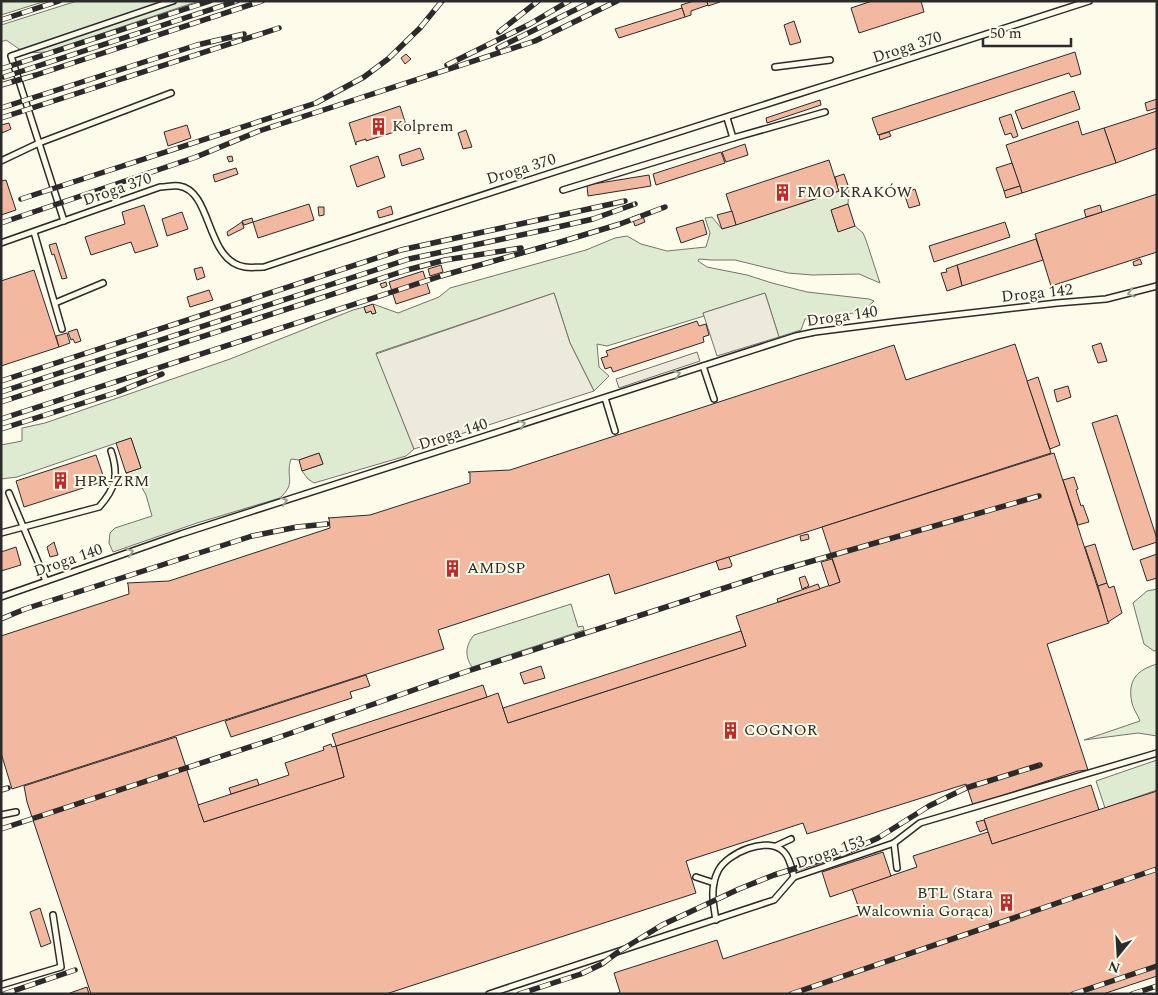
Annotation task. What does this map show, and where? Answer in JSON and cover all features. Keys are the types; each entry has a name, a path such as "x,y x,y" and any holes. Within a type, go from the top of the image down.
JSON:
{"lane":[{"path":"64,221 11,56 173,1"},
{"name":"Droga 370","path":"1,243 160,187 180,186 192,192 202,205 215,241 226,258 243,267 264,267 450,204 727,118 1089,1"},
{"path":"775,67 830,60"},
{"path":"1,161 39,143 171,93"},
{"path":"563,190 825,112"},
{"path":"727,118 733,138"},
{"path":"34,232 62,329"},
{"path":"55,303 103,282"},
{"name":"Droga 142","path":"918,319 1106,299 1157,286"},
{"name":"Droga 140","path":"1,597 181,534 796,336 918,319"},
{"path":"703,366 714,399"},
{"path":"605,398 615,431"},
{"path":"1,533 99,507 110,495 115,481 116,466 111,451"},
{"path":"9,493 46,581"},
{"name":"Droga 153","path":"489,994 506,991 774,900 794,877 894,843 920,823 1157,753"},
{"path":"1,815 16,812"},
{"path":"716,920 712,898 714,883 719,869 729,857 756,845 776,846 790,839"},
{"path":"894,843 897,868"},
{"path":"776,846 788,857 794,877"},
{"path":"696,877 714,883"},
{"path":"1,985 61,967 53,915"}],"green space":[{"path":"1,1 46,1 1,15"},
{"path":"77,1 199,1 46,52 25,53 6,40 1,42 1,25"},
{"path":"849,188 848,204 831,210 838,231 855,226 863,233 880,283 859,274 812,275 788,273 735,260 699,259 698,261 707,267 747,275 807,292 874,301 862,312 805,319 801,330 779,337 765,293 703,313 704,316 607,346 597,344 599,367 609,376 594,391 570,343 554,293 376,353 414,449 406,456 314,483 302,471 323,464 319,453 299,460 291,459 288,488 280,498 197,523 113,552 109,543 110,533 115,528 152,516 146,495 140,484 126,473 141,468 131,438 17,477 1,479 1,445 22,441 22,428 45,423 230,359 353,310 364,307 366,313 371,311 372,314 376,313 373,304 398,313 439,297 450,288 586,250 615,238 627,236 641,244 667,251 706,247 710,233 705,218 712,217 722,229"},
{"path":"1157,589 1157,650 1154,651 1144,644 1133,603 1147,591"},
{"path":"571,604 578,627 583,626 584,630 472,667 467,650 474,635"},
{"path":"1157,664 1157,736 1138,733 1084,740 1140,721 1133,708 1132,682 1144,669"},
{"path":"1157,760 1157,790 1105,808 1096,781"}],"shaded area":[{"path":"554,293 570,343 594,391 414,449 376,354"},
{"path":"765,293 779,337 717,356 703,313"},
{"path":"697,352 700,361 619,388 616,379"}],"building":[{"path":"694,1 707,1 708,5 691,11 691,15 685,17 681,5"},
{"path":"707,1 720,1 720,2 708,6"},
{"path":"872,1 921,1 924,12 859,33 851,8"},
{"path":"682,8 685,17 619,38 615,29"},
{"path":"794,21 801,42 790,45 784,25"},
{"path":"1075,52 1081,74 1071,77 1069,73 878,135 872,118"},
{"path":"406,54 411,59 405,64 401,58"},
{"path":"1074,91 1080,109 1022,129 1015,111"},
{"path":"1157,99 1157,108 1147,111 1145,103"},
{"path":"820,100 821,105 767,123 766,118"},
{"name":"Kolprem","path":"400,106 407,128 366,141 366,139 356,142 356,145 349,123"},
{"path":"1157,111 1157,148 1116,163 1104,128"},
{"path":"1011,114 1018,136 1013,138 1011,133 1005,135 999,118"},
{"path":"1078,121 1082,135 1104,128 1116,163 1022,193 1006,145"},
{"path":"9,123 11,129 2,133 1,125"},
{"path":"187,125 191,138 168,146 164,132"},
{"path":"466,130 472,147 463,149 458,133"},
{"path":"889,132 891,136 880,140 879,135"},
{"path":"745,144 748,155 726,162 722,152"},
{"path":"420,148 424,159 402,166 399,155"},
{"path":"721,152 725,163 656,185 653,174"},
{"path":"232,156 233,161 229,162 227,157"},
{"path":"378,156 385,177 357,187 350,166"},
{"name":"FMO KRAKÓW","path":"829,160 839,191 736,225 726,194"},
{"path":"1012,163 1020,186 1004,191 996,168"},
{"path":"236,168 238,174 215,182 213,175"},
{"path":"844,174 849,188 839,191 835,177"},
{"path":"649,175 651,186 588,196 587,185"},
{"path":"6,180 16,210 1,215 1,181"},
{"path":"1020,186 1022,193 1006,198 1004,191"},
{"path":"915,189 920,205 909,208 904,193"},
{"path":"1157,194 1157,252 1051,286 1035,234"},
{"path":"309,204 314,220 258,238 253,222"},
{"path":"848,204 855,226 838,232 831,210"},
{"path":"144,205 158,246 135,253 131,242 91,255 85,237 125,224 122,212"},
{"path":"1100,205 1102,212 1086,217 1084,210"},
{"path":"391,206 393,214 379,218 377,211"},
{"path":"318,207 324,207 324,215 319,216"},
{"path":"732,211 736,225 722,229 717,215"},
{"path":"182,212 188,229 167,236 162,219"},
{"path":"642,214 645,222 635,226 632,217"},
{"path":"252,218 253,222 244,225 242,221"},
{"path":"703,220 707,234 681,243 676,228"},
{"path":"242,222 244,228 228,236 227,232"},
{"path":"1005,222 1010,237 934,262 929,246"},
{"path":"1036,239 1043,260 962,286 957,265"},
{"path":"56,243 67,278 62,279 54,254 52,255 49,245"},
{"path":"1140,259 1142,264 1134,266 1133,262"},
{"path":"441,265 443,272 430,276 428,269"},
{"path":"957,265 962,286 947,291 941,273 947,272 946,269"},
{"path":"202,267 205,277 197,280 194,269"},
{"path":"34,270 59,347 1,366 1,281"},
{"path":"423,271 430,293 396,304 389,282"},
{"path":"386,282 387,286 382,288 380,284"},
{"path":"209,290 213,300 190,307 187,297"},
{"path":"373,304 376,313 372,314 371,311 366,313 364,307"},
{"path":"697,321 699,326 706,324 709,335 703,337 704,342 613,372 611,367 605,369 601,358 608,356 606,351"},
{"path":"77,329 81,341 75,343 73,339 71,340 68,332"},
{"path":"67,333 70,343 59,347 56,336"},
{"path":"1101,343 1107,361 1098,363 1092,346"},
{"name":"AMDSP","path":"1015,344 1051,453 615,594 609,574 438,630 444,649 12,789 1,753 1,636 129,594 127,583 169,581 330,528 328,518 370,515 470,483 470,473 468,472 510,470 894,345 906,380"},
{"path":"1038,377 1060,445 1050,449 1027,381"},
{"path":"1068,386 1071,397 1057,402 1054,390"},
{"path":"1117,415 1157,539 1157,542 1133,550 1092,423"},
{"path":"131,438 141,468 126,473 116,443"},
{"path":"319,453 323,464 302,471 299,460"},
{"name":"COGNOR","path":"1054,453 1109,623 1047,644 1088,770 1078,771 973,805 966,784 807,834 803,823 686,861 696,893 386,994 91,994 27,802 24,786 176,737 204,822 344,777 336,746 498,693 508,723 746,646 736,616 840,582 822,527"},
{"name":"HPR-ZRM","path":"96,455 105,481 24,507 16,481"},
{"path":"1074,477 1081,506 1083,505 1089,522 1078,525 1063,480"},
{"path":"808,534 809,539 801,541 800,536"},
{"path":"54,542 58,555 50,557 47,547"},
{"path":"1095,544 1107,583 1098,586 1085,547"},
{"path":"16,547 21,565 1,571 1,552"},
{"path":"1157,554 1157,578 1147,581 1140,560"},
{"path":"729,557 731,567 719,570 716,561"},
{"path":"832,559 840,582 829,586 821,562"},
{"path":"805,576 809,586 802,589 799,578"},
{"path":"1107,583 1109,588 1114,586 1122,613 1108,622 1098,586"},
{"path":"818,584 820,589 778,602 777,599"},
{"path":"741,631 746,646 508,723 503,708"},
{"path":"541,666 545,678 524,684 520,673"},
{"path":"366,675 370,686 350,692 352,698 231,737 225,721"},
{"path":"483,685 487,697 336,746 332,734"},
{"path":"331,744 332,747 336,746 344,777 204,822 198,805 289,775 285,763 324,750 323,747"},
{"path":"257,779 259,785 231,794 229,788"},
{"path":"1091,785 1099,810 992,844 984,819"},
{"name":"BTL (Stara Walcownia Gorąca)","path":"1157,791 1157,976 1103,994 616,994 620,992 614,973 717,940 723,959 861,914 852,889 917,867 913,856 988,832 992,844"},
{"path":"984,820 987,829 980,832 976,822"},
{"path":"883,852 891,876 830,897 822,872"},
{"path":"40,908 51,943 41,947 30,912"},
{"path":"87,987 89,994 70,994 70,993"}],"railway":[{"path":"1,20 59,1"},
{"path":"1,69 210,1"},
{"path":"4,77 237,1"},
{"path":"1,85 262,1"},
{"path":"21,199 316,103 364,77 388,59 420,28 442,1"},
{"path":"499,32 538,1"},
{"path":"447,65 530,24 569,1"},
{"path":"498,48 593,1"},
{"path":"1,223 196,157 259,131 535,41 617,1"},
{"path":"1,118 279,28"},
{"path":"1,108 197,45 244,34"},
{"path":"1,381 401,250 625,201"},
{"path":"1,392 409,259 593,219 635,204"},
{"path":"1,419 441,276 620,224 665,207"},
{"path":"1,402 407,270 445,260 521,248"},
{"path":"1,429 118,392 162,374"},
{"path":"1,829 277,738 465,672 774,572 1039,496"},
{"path":"1,619 25,609 252,536 297,527 327,524"},
{"path":"519,994 581,974 602,964 662,925 739,889 774,875 845,853 878,838 929,806 966,788 1040,765"},
{"path":"1,790 8,788"},
{"path":"791,994 1157,869"},
{"path":"1073,994 1157,966"},
{"path":"4,994 75,970"},
{"path":"1132,994 1157,986"}],"place":[{"name":"Kolprem","path":"378,126"},
{"name":"FMO KRAKÓW","path":"783,192"},
{"name":"HPR-ZRM","path":"60,481"},
{"name":"AMDSP","path":"453,568"},
{"name":"COGNOR","path":"730,730"},
{"name":"BTL (Stara Walcownia Gorąca)","path":"1007,902"}]}
